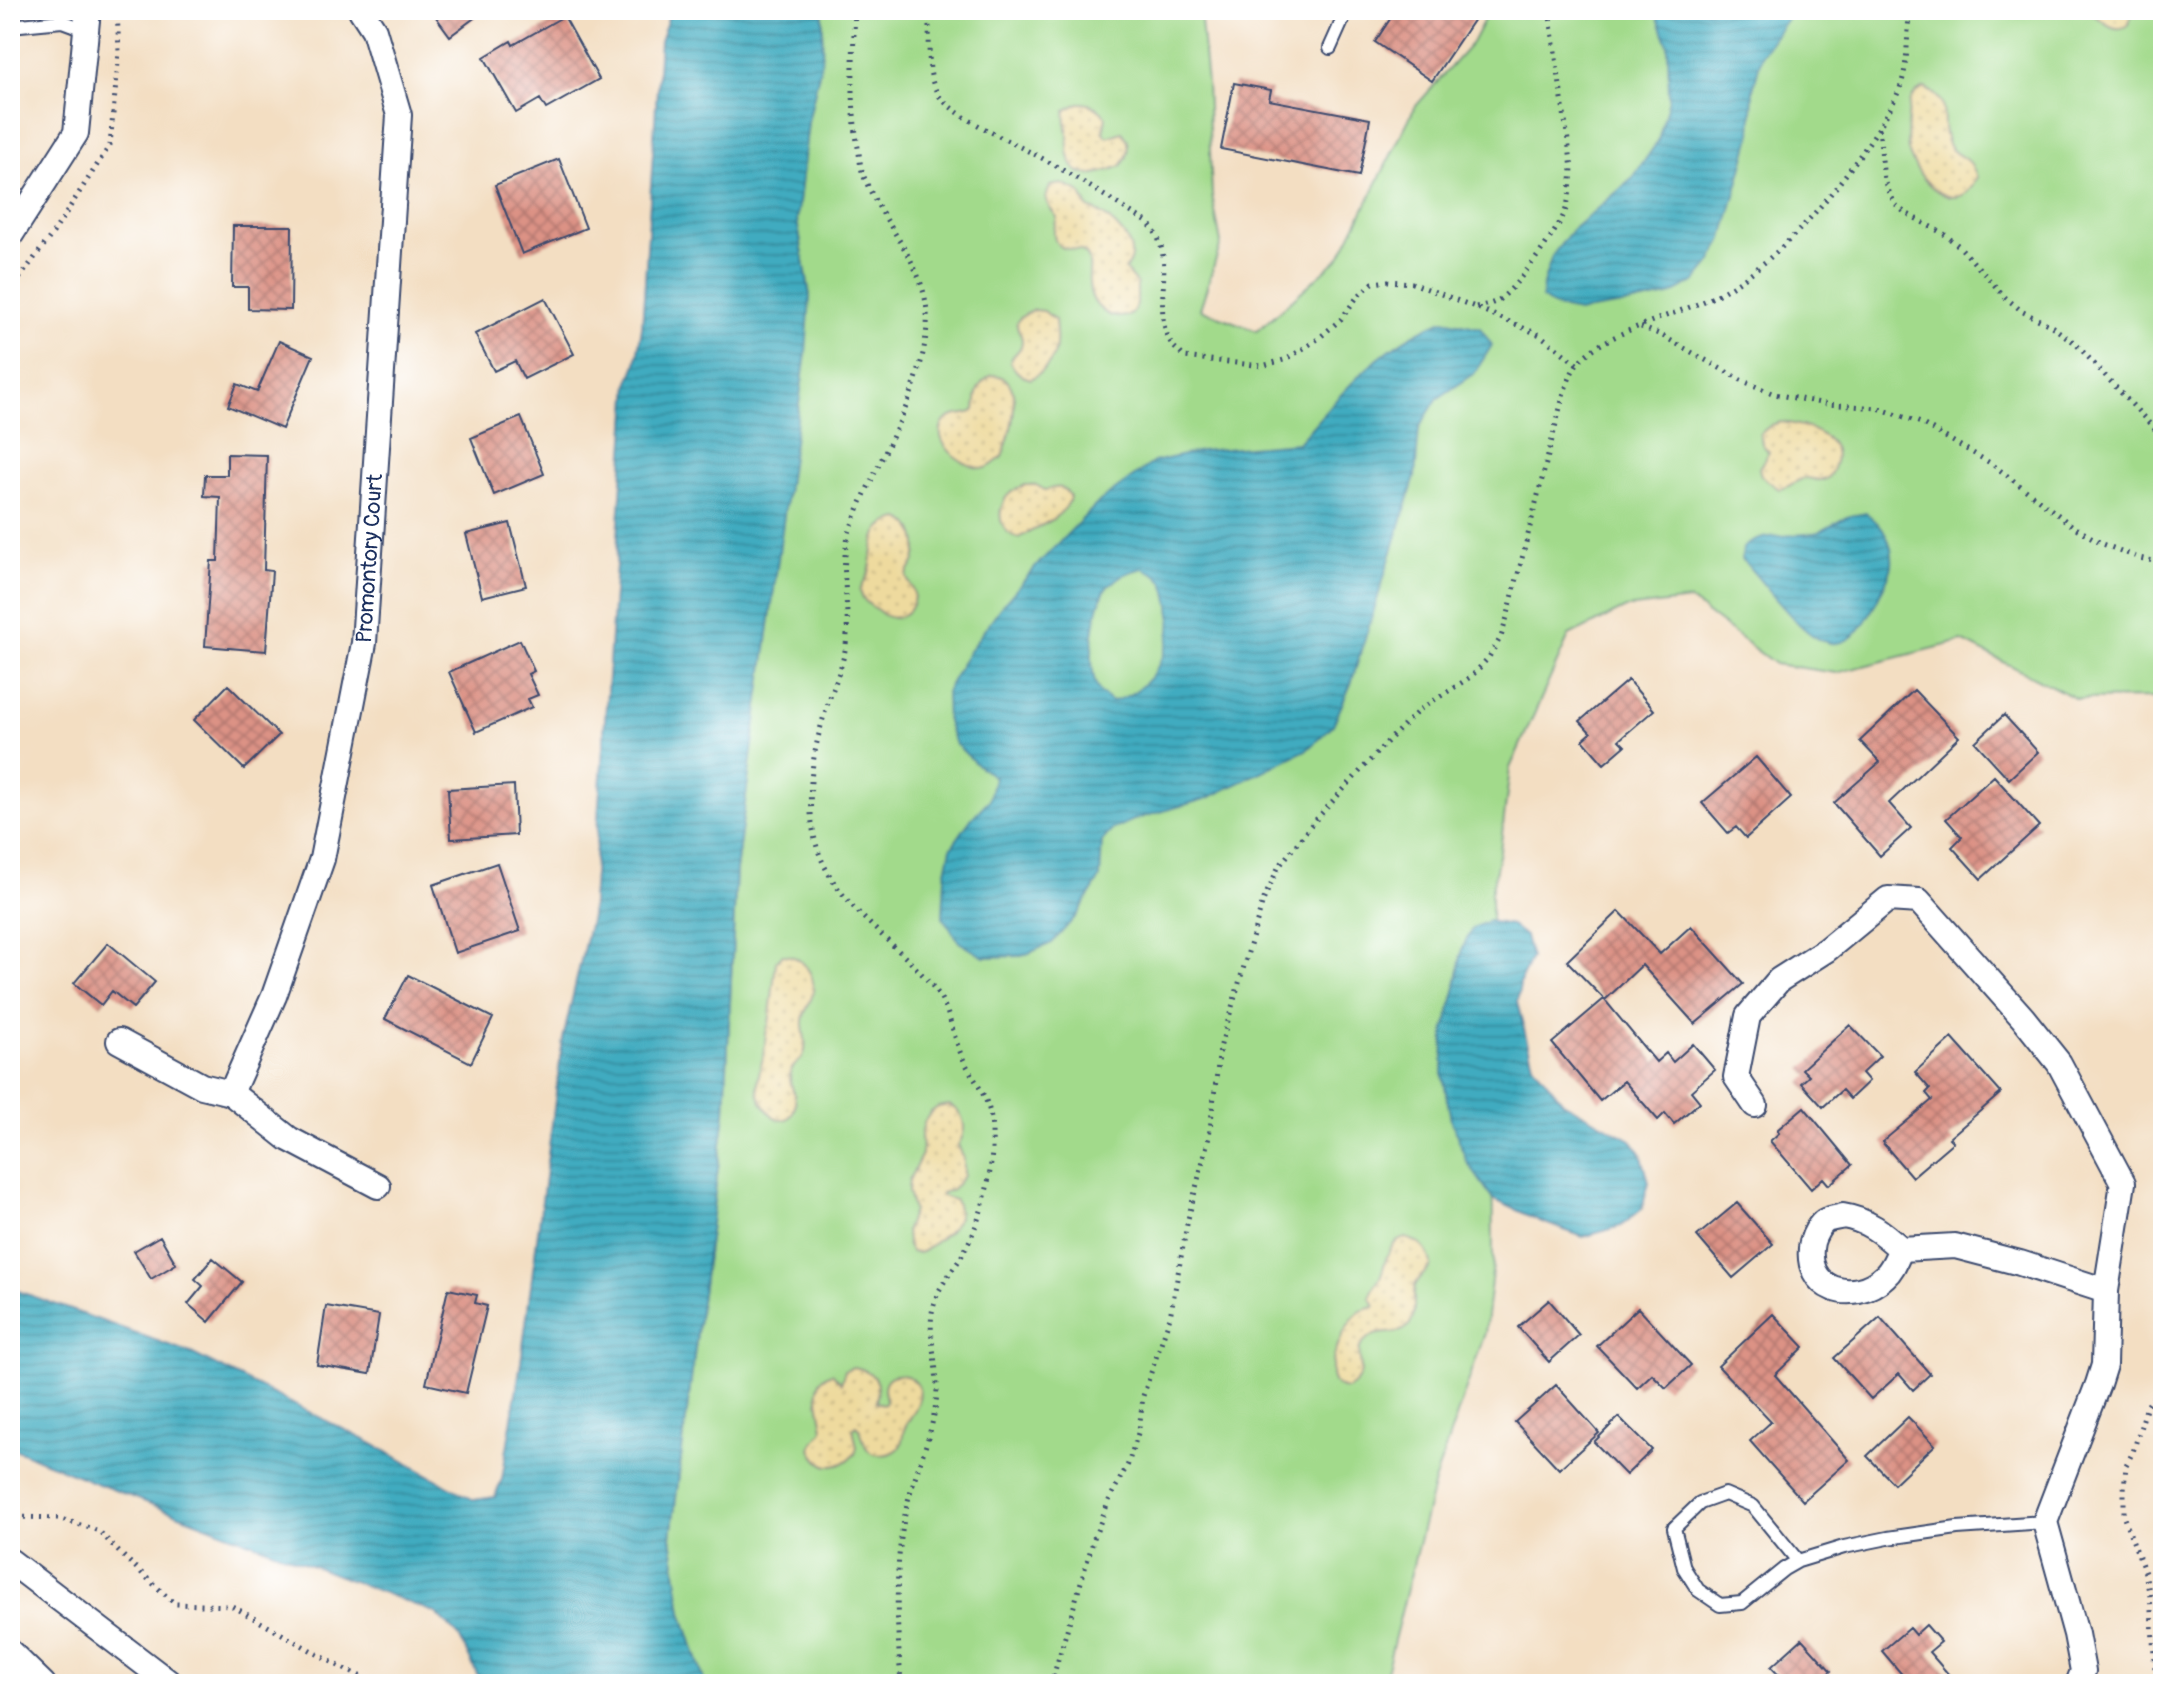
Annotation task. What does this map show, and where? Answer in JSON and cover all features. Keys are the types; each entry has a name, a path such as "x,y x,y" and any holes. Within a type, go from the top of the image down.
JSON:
{"street":[{"name":"Promontory Court","path":"231,1093 274,996 322,859 364,643 399,115 374,30 361,10"},
{"path":"10,236 76,133 87,20"},
{"path":"1755,1105 1736,1077 1748,1016 1779,980 1826,950 1888,899 1919,901 2059,1063 2123,1183 2106,1291 2104,1365 2045,1522 2076,1634 2083,1680"},
{"path":"119,1041 202,1086 231,1093 289,1139 378,1186"},
{"path":"1901,1249 1955,1246 2106,1291"},
{"path":"10,1561 171,1684"},
{"path":"10,1652 43,1684"}],"lane":[{"path":"1330,48 1347,10"},
{"path":"10,26 87,20"},
{"path":"1798,1561 1753,1506 1725,1494 1700,1503 1674,1528 1684,1568 1698,1590 1720,1605 1742,1603 1798,1561 1844,1547 1957,1528 2045,1522"}],"path":[{"path":"855,10 853,120 863,176 918,273 927,307 927,330 901,421 849,531 844,557 847,635 842,665 818,735 810,811 821,863 835,885 937,991 962,1056 986,1100 991,1117 990,1172 980,1212 967,1247 932,1307 938,1380 936,1406 908,1501 899,1551 895,1604 901,1684"},
{"path":"927,10 931,26 931,79 939,96 956,112 1050,162 1147,222 1157,233 1163,247 1165,328 1171,343 1184,357 1262,366 1287,359 1341,319 1358,296 1373,283 1388,281 1412,283 1540,335 1577,364"},
{"path":"1475,307 1500,299 1521,277 1564,215 1571,187 1572,168 1549,10"},
{"path":"1051,1684 1094,1538 1128,1464 1139,1430 1143,1396 1170,1317 1188,1219 1209,1137 1220,1048 1263,901 1278,868 1311,825 1384,745 1419,710 1472,676 1501,637 1564,392 1577,364 1614,337 1718,294 1757,270 1802,226 1839,184 1879,128 1900,87 1908,52 1910,10"},
{"path":"1879,128 1884,181 1895,204 1959,246 2006,298 2023,312 2050,325 2075,343 2163,438"},
{"path":"1640,327 1774,394 1826,404 1878,408 1921,423 1992,464 2074,527 2103,544 2139,558 2163,563"},
{"path":"2156,1684 2150,1596 2145,1573 2124,1518 2124,1490 2126,1465 2147,1406 2156,1394 2163,1396"},
{"path":"10,1511 18,1517 59,1518 99,1531 175,1604 232,1606 346,1670 378,1684"}],"green space":[{"path":"823,10 1200,10 1212,195 1221,243 1200,309 1257,331 1340,257 1415,107 1472,43 1489,10 2163,10 2163,698 2077,699 1962,641 1836,673 1775,664 1689,600 1626,608 1569,636 1510,768 1500,851 1491,893 1493,1264 1485,1333 1434,1482 1383,1684 705,1684 682,1612 671,1537 725,1113 736,870 810,296 797,220 808,122 822,59"}],"sand":[{"path":"2088,10 2133,10 2129,23 2119,28 2108,25"},
{"path":"1925,88 1940,100 1943,107 1948,144 1970,164 1977,177 1969,190 1960,196 1938,192 1919,173 1908,150 1910,104 1913,96"},
{"path":"1079,103 1094,106 1106,117 1103,132 1107,137 1122,132 1125,136 1129,149 1121,166 1083,174 1072,164 1065,113"},
{"path":"1062,184 1080,192 1088,208 1108,219 1126,238 1131,255 1125,270 1137,284 1137,305 1132,314 1116,317 1097,306 1090,291 1088,257 1056,242 1054,230 1057,217 1046,198 1050,186"},
{"path":"1034,310 1044,311 1055,320 1056,347 1047,367 1031,379 1019,373 1010,362 1021,346 1018,320"},
{"path":"992,375 1003,378 1010,385 1014,396 1012,423 1002,457 986,468 978,468 951,453 941,436 941,428 946,420 975,410 980,386"},
{"path":"1781,422 1809,428 1832,445 1836,453 1835,462 1826,479 1802,479 1779,489 1761,476 1759,468 1769,452 1762,444 1760,434"},
{"path":"1025,485 1036,485 1045,490 1059,488 1070,497 1057,516 1018,538 1004,528 1001,512 1008,495"},
{"path":"900,519 910,525 917,542 915,560 907,577 914,594 907,612 892,617 868,603 860,591 869,572 878,532 882,526"},
{"path":"782,955 795,958 806,966 813,985 803,1021 805,1052 790,1076 795,1107 783,1120 777,1119 766,1109 759,1096 758,1085 776,962"},
{"path":"948,1105 959,1112 964,1122 958,1145 964,1159 964,1176 952,1190 941,1193 955,1200 957,1221 926,1250 911,1252 906,1230 913,1211 908,1192 909,1180 922,1154 924,1122 938,1107"},
{"path":"1405,1238 1423,1248 1431,1266 1415,1286 1412,1320 1402,1331 1375,1335 1363,1343 1359,1355 1360,1375 1356,1382 1347,1389 1337,1386 1332,1368 1339,1342 1357,1314 1374,1307 1370,1298 1388,1252"},
{"path":"853,1367 866,1371 874,1378 876,1402 884,1404 886,1401 885,1382 894,1375 912,1379 919,1389 919,1399 896,1450 889,1454 873,1454 865,1446 856,1425 853,1428 857,1447 855,1454 836,1466 825,1465 811,1449 823,1430 818,1397 820,1382 832,1373 841,1383 845,1370"}],"water":[{"path":"671,10 823,10 822,59 808,122 797,220 810,296 806,353 736,870 725,1113 671,1537 682,1612 705,1684 482,1684 459,1636 436,1613 88,1480 10,1447 10,1288 191,1353 371,1443 474,1500 495,1497 502,1479 521,1362 563,1039 591,916 629,382 636,364 642,328 660,41"},
{"path":"1655,10 1793,10 1762,54 1753,90 1751,136 1723,239 1711,263 1696,281 1668,296 1578,312 1555,307 1542,298 1552,256 1572,230 1632,179 1658,141 1669,99 1668,45"},
{"path":"1444,320 1480,328 1492,345 1474,374 1437,399 1419,428 1415,477 1351,684 1333,725 1308,749 1208,798 1113,829 1102,841 1100,878 1078,914 1052,943 1022,956 984,957 959,942 943,917 945,876 951,848 989,800 994,777 955,743 947,722 946,692 967,654 1000,608 1100,501 1154,462 1201,451 1298,443 1381,356 1421,330","holes":["1143,568 1158,576 1165,587 1170,606 1169,637 1150,678 1139,688 1111,702 1098,689 1094,679 1092,652 1095,620 1103,593 1109,585 1121,576"]},
{"path":"1866,513 1886,535 1891,549 1891,568 1858,632 1841,642 1831,643 1810,633 1790,614 1742,559 1743,548 1751,542 1769,537 1818,532 1847,517"},
{"path":"1488,921 1511,925 1525,936 1531,958 1521,979 1517,1002 1533,1064 1563,1102 1631,1140 1641,1153 1649,1182 1642,1209 1621,1226 1583,1237 1542,1222 1493,1199 1467,1162 1451,1120 1443,1076 1444,1033 1462,949 1473,928"}],"building":[{"path":"431,10 485,10 450,36"},
{"path":"1396,10 1480,10 1432,81 1375,42"},
{"path":"564,16 599,79 546,109 540,99 516,113 484,57 511,41 513,45"},
{"path":"1234,83 1271,90 1269,100 1370,119 1359,176 1221,149"},
{"path":"559,159 586,228 522,254 495,185"},
{"path":"233,226 292,226 291,310 248,309 248,287 232,287"},
{"path":"545,298 574,354 524,379 515,361 494,371 475,334"},
{"path":"279,341 313,356 282,429 228,406 237,384 257,392"},
{"path":"521,417 544,474 494,495 471,438"},
{"path":"227,454 267,455 264,570 272,571 266,651 205,646 211,561 218,561 220,497 204,496 205,475 227,475"},
{"path":"510,523 526,586 482,597 466,534"},
{"path":"520,640 534,671 528,674 538,695 528,699 532,707 476,732 449,672"},
{"path":"1628,680 1654,710 1619,740 1625,746 1604,764 1583,740 1591,733 1580,721"},
{"path":"228,685 279,735 244,769 194,720"},
{"path":"1914,690 1959,737 1889,803 1911,828 1880,856 1834,803 1880,762 1860,741"},
{"path":"2004,715 2038,752 2009,779 1975,742"},
{"path":"1756,757 1791,798 1746,838 1736,827 1728,833 1702,803"},
{"path":"1994,776 2039,826 1981,879 1952,847 1962,837 1946,819"},
{"path":"514,785 516,835 451,839 448,789"},
{"path":"497,863 520,931 455,953 433,885"},
{"path":"1619,911 1660,954 1691,926 1743,984 1695,1024 1642,965 1605,1000 1567,961"},
{"path":"108,943 155,982 133,1008 112,991 101,1005 74,983"},
{"path":"408,975 493,1018 471,1063 385,1019"},
{"path":"1604,999 1656,1062 1666,1053 1673,1062 1693,1044 1715,1070 1691,1091 1700,1102 1674,1124 1665,1113 1658,1120 1624,1081 1600,1101 1552,1043"},
{"path":"1850,1025 1880,1056 1862,1073 1869,1081 1850,1099 1842,1090 1823,1107 1801,1083 1809,1076 1802,1069"},
{"path":"1952,1038 2001,1093 1949,1138 1953,1142 1912,1177 1882,1142 1932,1100 1926,1093 1930,1089 1915,1072"},
{"path":"1804,1107 1852,1165 1829,1185 1823,1178 1811,1189 1770,1141 1779,1133 1777,1130"},
{"path":"1737,1203 1773,1244 1733,1278 1697,1236"},
{"path":"160,1236 176,1264 151,1279 134,1251"},
{"path":"213,1258 242,1282 209,1322 188,1304 203,1286 195,1279"},
{"path":"448,1289 477,1295 475,1303 487,1306 466,1393 426,1384"},
{"path":"1549,1300 1579,1335 1549,1362 1518,1327"},
{"path":"326,1306 379,1315 370,1374 317,1365"},
{"path":"1638,1308 1691,1365 1666,1388 1652,1374 1637,1388 1597,1346"},
{"path":"1773,1314 1804,1347 1775,1375 1849,1460 1803,1501 1750,1441 1771,1422 1718,1366"},
{"path":"1880,1317 1930,1374 1913,1390 1899,1374 1871,1399 1834,1358"},
{"path":"1556,1385 1599,1433 1559,1469 1515,1422"},
{"path":"1619,1417 1652,1450 1626,1475 1594,1442"},
{"path":"1908,1417 1935,1445 1894,1484 1867,1456"},
{"path":"1926,1625 1941,1642 1929,1652 1957,1684 1910,1684 1882,1651 1909,1628 1915,1635"},
{"path":"1802,1639 1831,1671 1816,1684 1787,1684 1771,1667"}]}
